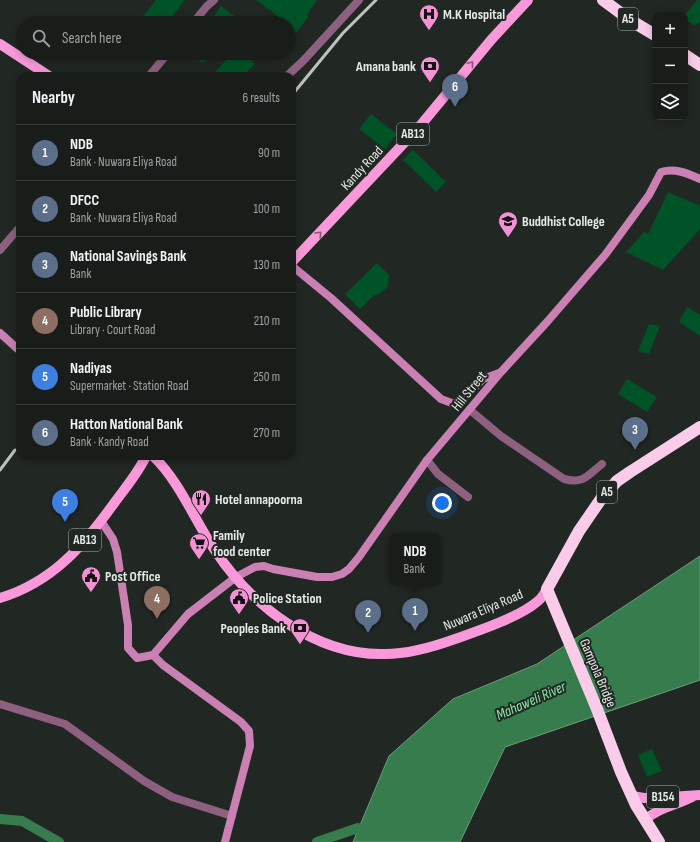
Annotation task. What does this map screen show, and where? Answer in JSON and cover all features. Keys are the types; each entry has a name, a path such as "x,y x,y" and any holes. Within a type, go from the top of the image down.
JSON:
{"highway":[{"name":"A5","path":"603,0 652,34"},
{"path":"688,57 700,65"},
{"name":"A5","path":"547,589 578,531 600,499 618,481 630,472 700,427"},
{"name":"Gampola Bridge","path":"547,589 632,796"},
{"path":"632,796 659,842"}],"main road":[{"name":"Kandy Road","path":"296,258 420,126 491,40 528,0"},
{"path":"0,44 16,54"},
{"path":"24,60 43,72"},
{"name":"AB13","path":"0,598 29,587 69,559 101,521 144,460"},
{"name":"Nuwara Eliya Road","path":"157,460 167,470 213,548 252,596 268,610 309,636 344,649 374,654 396,653 421,649 471,633 513,616 540,599 547,589"},
{"name":"B154","path":"632,796 644,798 697,796"},
{"name":"B154","path":"645,820 651,814 697,796"}],"street":[{"path":"198,16 207,3 214,0"},
{"path":"291,72 359,0"},
{"path":"152,72 162,60"},
{"name":"Hill Street","path":"153,655 188,614 236,577 255,568 264,566 317,577 342,574 349,568 359,557 427,460 501,372 606,255 649,195 661,172 675,170 700,179"},
{"path":"0,250 16,232"},
{"path":"296,269 331,298 441,400 457,405 483,379 501,372"},
{"path":"0,333 16,347"},
{"path":"470,410 501,436 564,479 582,481 602,464"},
{"path":"427,460 438,474 468,497"},
{"path":"101,521 113,539 117,552 128,625 128,648 137,658 153,655 241,722 249,732 250,746 225,842"},
{"path":"0,704 65,724 144,781 172,797 232,816"}],"water":[{"name":"Mahaweli River","path":"700,556 700,680 505,747 460,842 353,842 389,756 453,699 537,664"}],"building":[{"path":"156,0 185,0 172,16 143,16"},
{"path":"256,0 317,0 307,15 309,16 296,33 296,16 278,16"},
{"path":"697,0 700,0 700,22 694,26 688,21 687,12"},
{"path":"221,6 235,16 214,16"},
{"path":"226,60 251,60 255,64 247,72 215,72"},
{"path":"371,114 397,134 385,149 359,129"},
{"path":"413,150 446,182 436,192 403,160"},
{"path":"668,192 700,206 700,229 663,270 626,252 644,232 648,234"},
{"path":"377,263 389,275 388,287 378,295 374,295 360,309 345,294"},
{"path":"687,307 700,315 700,336 679,322"},
{"path":"649,324 660,326 649,354 638,351"},
{"path":"627,379 657,397 647,412 618,394"},
{"path":"652,749 662,771 647,777 638,755"}],"waterway":[{"path":"0,819 22,821 59,842"},
{"path":"317,842 358,828"}],"railway":[{"path":"296,90 343,33 376,0"},
{"path":"0,470 15,450"}],"place":[{"name":"M.K Hospital","path":"429,31"},
{"name":"Amana bank","path":"430,83"},
{"name":"Hatton National Bank","path":"455,107"},
{"name":"Buddhist College","path":"508,238"},
{"name":"National Savings Bank","path":"635,450"},
{"name":"Hotel annapoorna","path":"201,516"},
{"name":"Nadiyas","path":"65,522"},
{"name":"Family food center","path":"199,560"},
{"name":"Post Office","path":"91,593"},
{"name":"Police Station","path":"239,615"},
{"name":"Public Library","path":"157,619"},
{"name":"NDB","path":"415,631"},
{"name":"DFCC","path":"368,633"},
{"name":"Peoples Bank","path":"300,645"}]}
